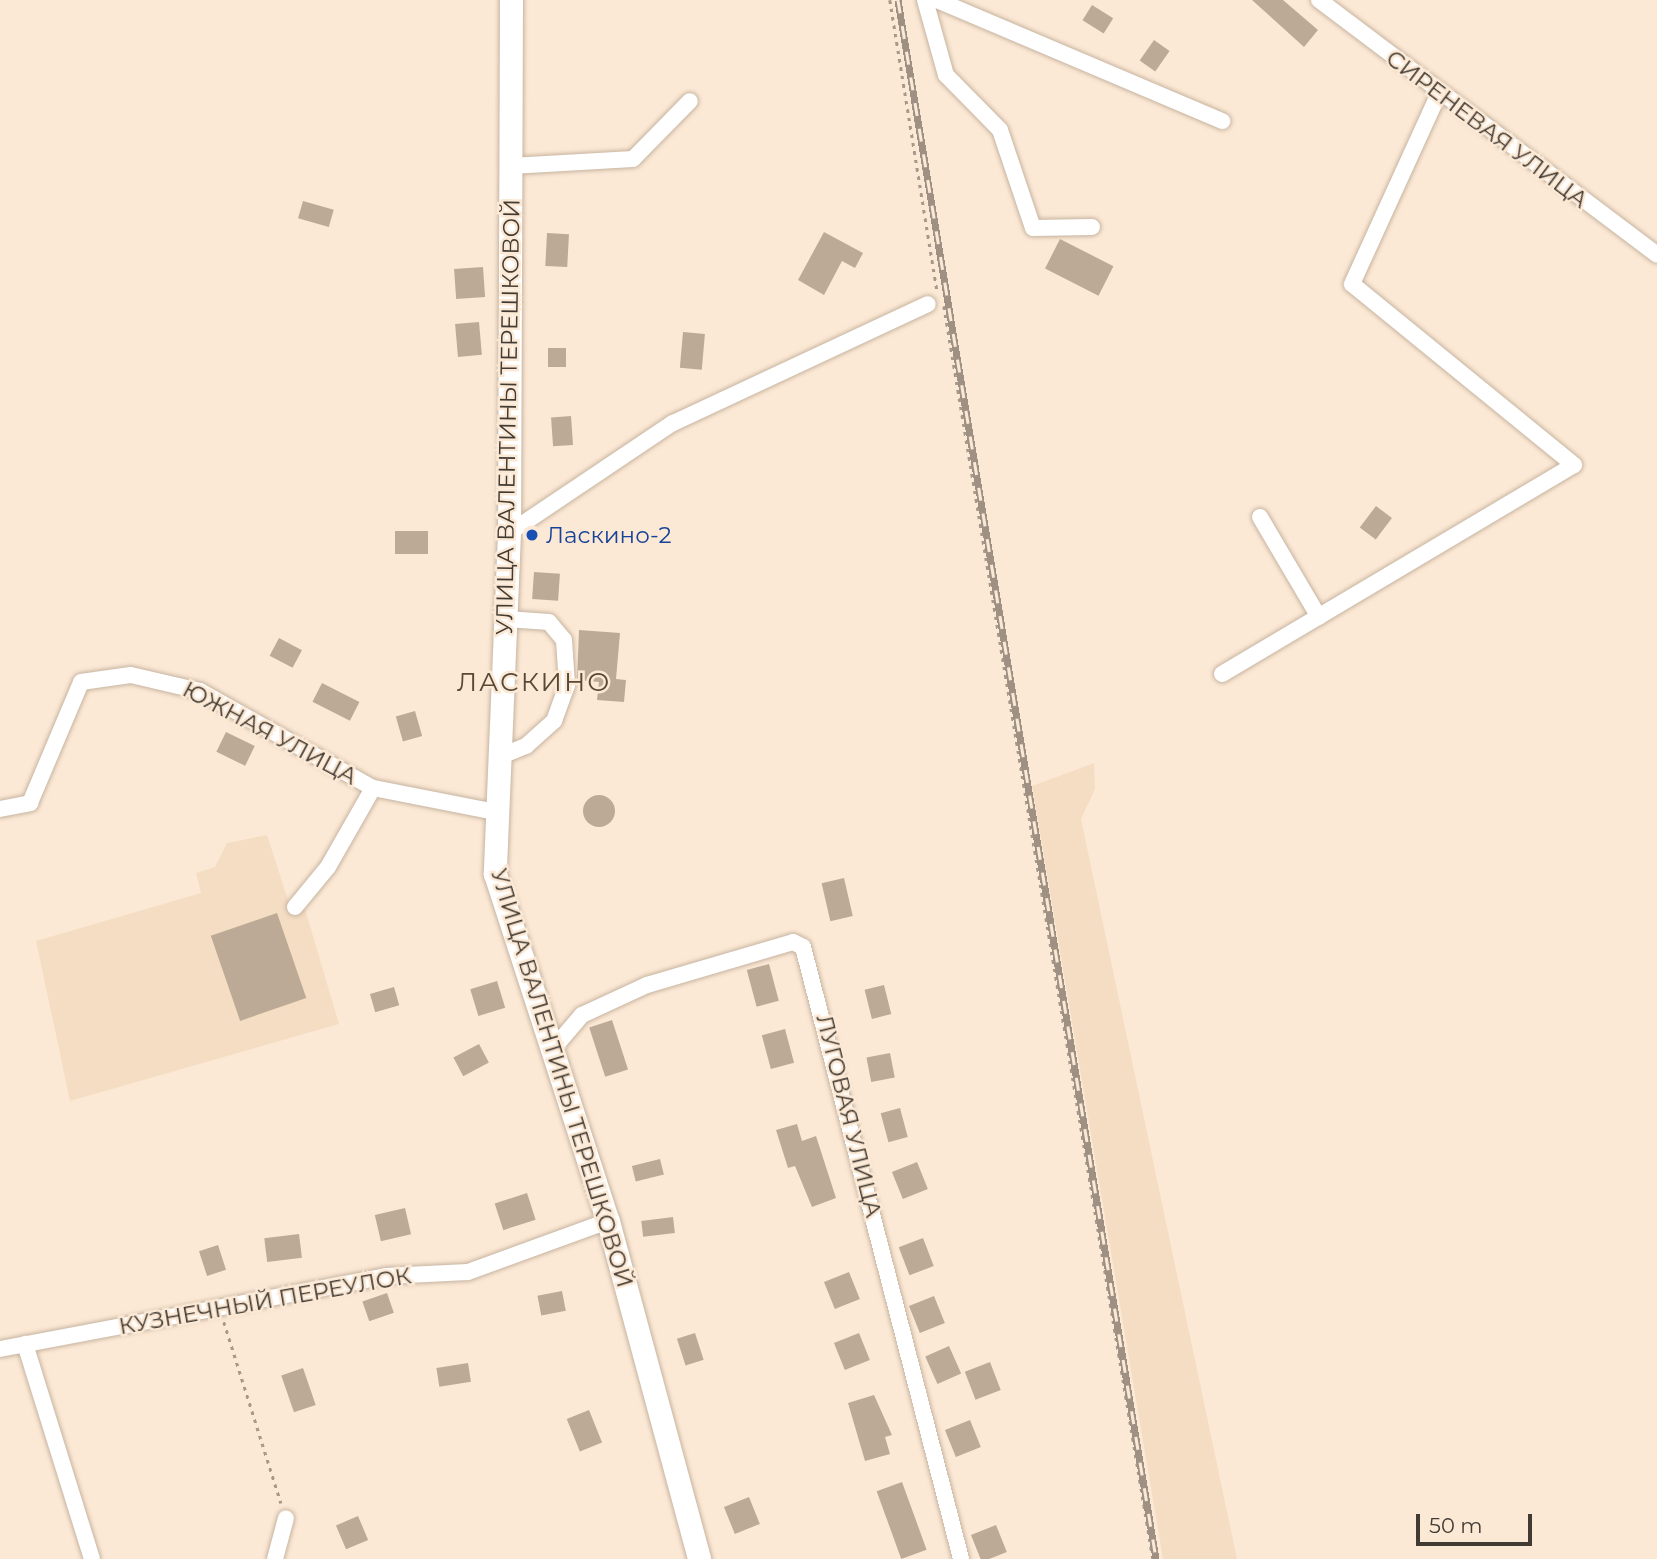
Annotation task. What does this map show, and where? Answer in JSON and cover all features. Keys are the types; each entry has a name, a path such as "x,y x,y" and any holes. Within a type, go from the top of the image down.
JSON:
{"street":[{"name":"УЛИЦА ВАЛЕНТИНЫ ТЕРЕШКОВОЙ","path":"511,0 509,533 500,756 495,812 495,874 608,1222 699,1559"},
{"path":"925,0 946,75 1000,130 1033,228 1092,227"},
{"path":"937,0 1223,121"},
{"name":"СИРЕНЕВАЯ УЛИЦА","path":"1319,0 1437,94 1657,255"},
{"path":"1222,674 1574,465 1352,284 1437,94"},
{"path":"511,166 633,159 690,101"},
{"path":"509,533 673,423 936,303"},
{"path":"1259,517 1319,617"},
{"path":"500,756 526,746 554,721 566,685 564,640 549,622 506,619"},
{"name":"ЮЖНАЯ УЛИЦА","path":"0,808 30,803 81,682 131,675 200,691 373,788 495,812"},
{"path":"295,907 328,867 373,788"},
{"name":"ЛУГОВАЯ УЛИЦА","path":"552,1050 582,1015 646,985 793,942 803,947 961,1559"},
{"name":"КУЗНЕЧНЫЙ ПЕРЕУЛОК","path":"0,1349 386,1276 468,1272 608,1222"},
{"path":"25,1344 92,1559"},
{"path":"275,1559 286,1518"}],"path":[{"path":"890,0 938,294 936,303 1153,1559"},
{"path":"219,1306 286,1518"}],"shaded area":[{"path":"1094,763 1095,789 1081,819 1237,1559 1163,1559 1032,786"},
{"path":"267,835 290,906 305,909 339,1024 70,1101 36,941 201,893 196,873 215,867 227,843"}],"building":[{"path":"1252,0 1283,0 1318,30 1304,47"},
{"path":"1092,5 1113,18 1104,34 1082,20"},
{"path":"1154,40 1170,51 1155,71 1140,60"},
{"path":"303,201 334,210 329,227 298,218"},
{"path":"824,232 863,253 855,268 842,261 824,295 798,280"},
{"path":"547,233 569,234 567,267 545,266"},
{"path":"1060,239 1113,266 1098,296 1045,268"},
{"path":"483,267 485,297 456,299 454,269"},
{"path":"479,322 482,355 458,357 455,324"},
{"path":"683,332 705,334 702,370 680,368"},
{"path":"548,348 566,348 566,367 548,367"},
{"path":"571,416 573,445 553,446 551,417"},
{"path":"1376,506 1392,518 1376,540 1360,528"},
{"path":"395,531 428,531 428,554 395,554"},
{"path":"534,572 560,574 558,601 532,599"},
{"path":"579,630 620,633 616,679 626,680 624,702 597,700 599,682 577,680"},
{"path":"279,638 302,650 293,668 270,656"},
{"path":"322,683 359,702 350,721 312,702"},
{"path":"415,711 422,736 403,742 396,717"},
{"path":"226,732 255,746 245,766 216,752"},
{"path":"599,795 610,800 615,811 610,822 599,827 588,822 583,811 588,800"},
{"path":"844,878 853,916 830,921 822,883"},
{"path":"277,913 306,998 240,1021 211,936"},
{"path":"769,964 779,1001 757,1007 747,970"},
{"path":"497,981 505,1008 478,1016 470,989"},
{"path":"884,985 891,1014 872,1019 865,990"},
{"path":"394,987 399,1005 375,1012 370,994"},
{"path":"612,1020 628,1069 605,1077 589,1027"},
{"path":"785,1029 794,1063 771,1069 762,1035"},
{"path":"479,1044 489,1063 463,1076 453,1058"},
{"path":"890,1053 895,1078 871,1082 866,1058"},
{"path":"900,1108 908,1137 888,1142 881,1113"},
{"path":"797,1124 802,1141 816,1136 836,1198 812,1207 795,1166 788,1168 776,1130"},
{"path":"660,1159 664,1175 636,1182 632,1166"},
{"path":"917,1162 928,1189 903,1199 892,1172"},
{"path":"527,1193 536,1220 503,1230 495,1204"},
{"path":"405,1208 411,1234 381,1241 375,1215"},
{"path":"673,1217 675,1233 643,1237 641,1221"},
{"path":"299,1234 302,1258 267,1262 264,1238"},
{"path":"923,1238 934,1266 909,1275 899,1247"},
{"path":"218,1245 226,1270 207,1276 199,1251"},
{"path":"849,1272 860,1299 835,1309 824,1282"},
{"path":"562,1291 566,1311 541,1315 537,1296"},
{"path":"387,1293 394,1313 369,1321 362,1301"},
{"path":"934,1296 945,1323 920,1333 909,1306"},
{"path":"695,1333 704,1360 686,1366 677,1339"},
{"path":"859,1333 870,1360 845,1370 834,1343"},
{"path":"949,1346 961,1373 937,1384 925,1357"},
{"path":"990,1362 1001,1390 976,1400 965,1372"},
{"path":"468,1363 471,1382 439,1387 436,1368"},
{"path":"303,1368 316,1405 294,1412 281,1375"},
{"path":"874,1395 892,1435 885,1437 890,1454 865,1461 848,1403"},
{"path":"589,1410 602,1442 580,1451 567,1419"},
{"path":"970,1420 981,1447 956,1457 945,1430"},
{"path":"902,1482 927,1550 901,1559 877,1491"},
{"path":"749,1497 760,1524 735,1534 724,1507"},
{"path":"358,1516 368,1540 346,1549 336,1525"},
{"path":"996,1525 1007,1552 989,1559 981,1559 971,1535"}],"railway":[{"path":"898,0 1156,1559"}],"place":[{"name":"Ласкино-2","path":"532,535"}],"district":[{"name":"ЛАСКИНО","path":"534,683"}]}
